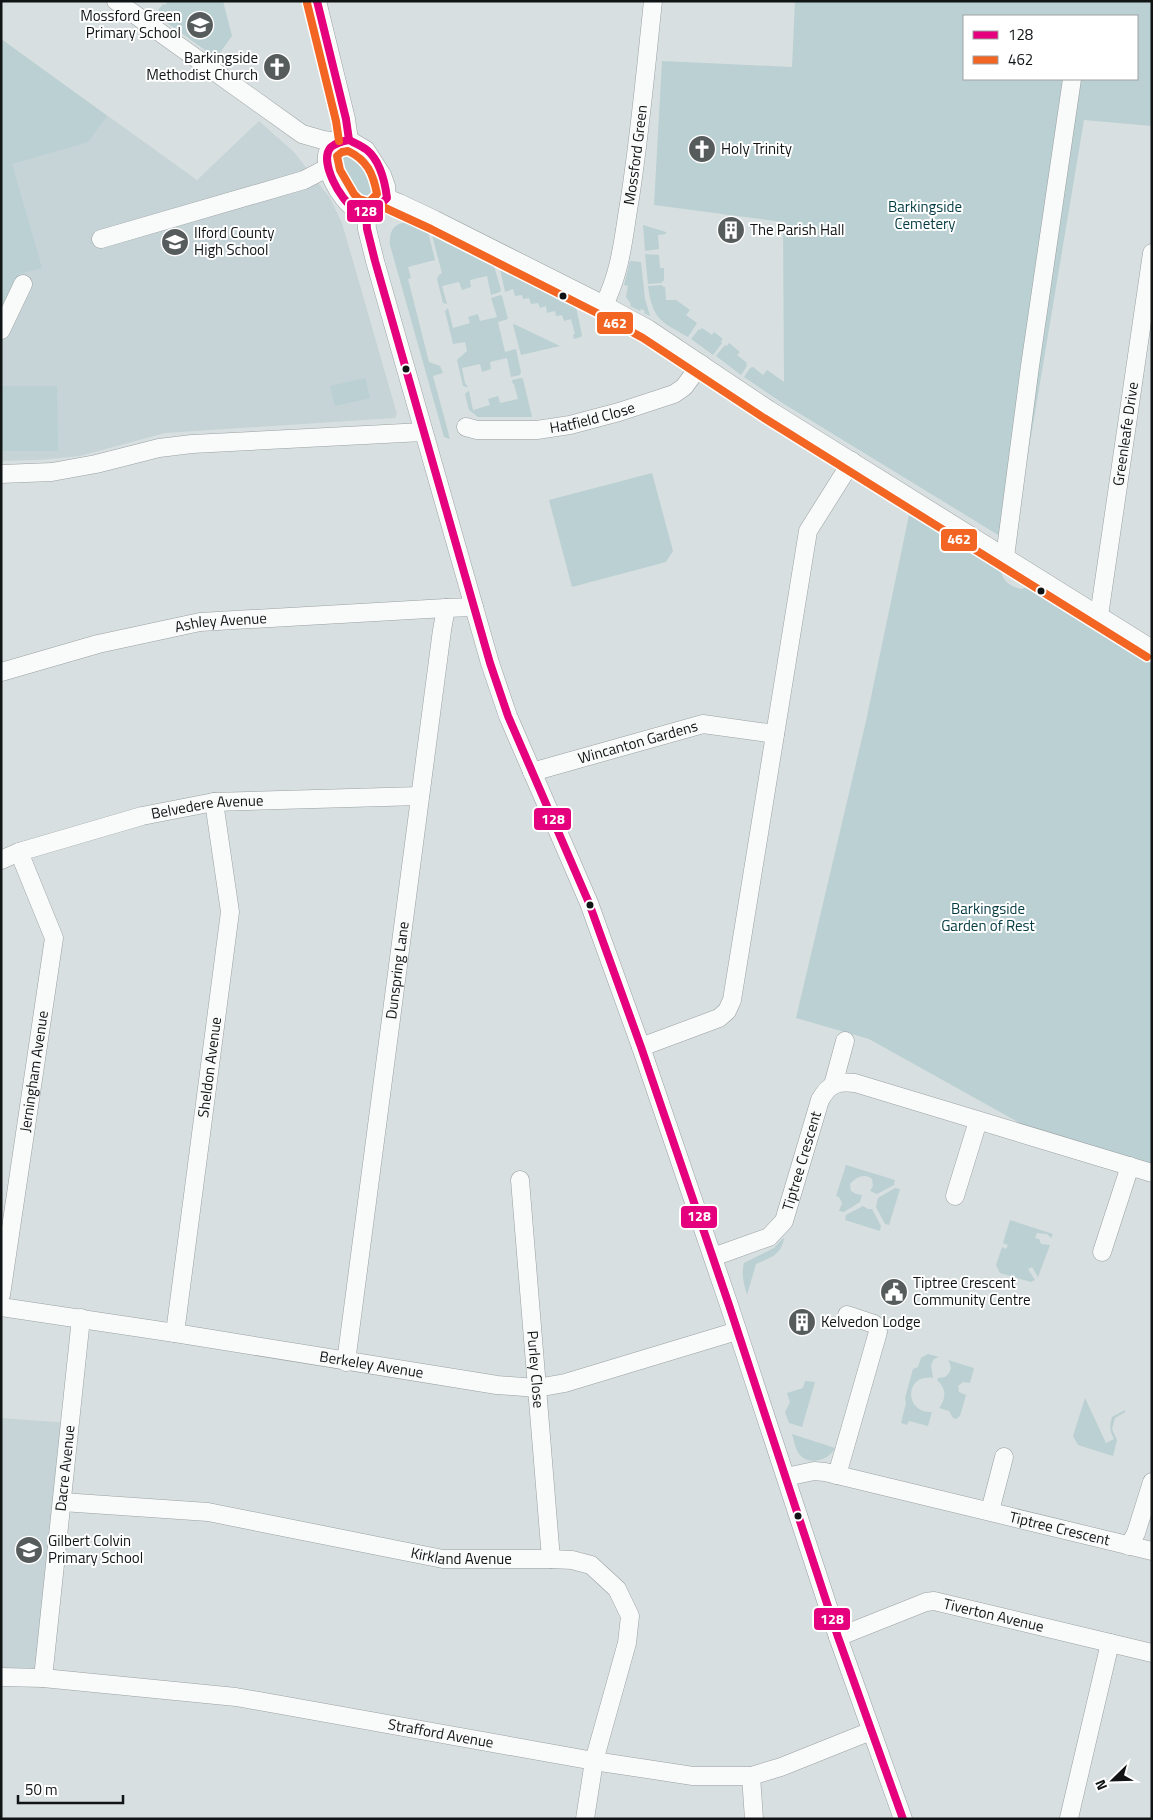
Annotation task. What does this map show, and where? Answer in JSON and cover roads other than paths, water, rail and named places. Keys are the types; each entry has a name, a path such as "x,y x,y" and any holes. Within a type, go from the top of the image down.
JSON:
{"street":[{"path":"116,1 302,134 313,138 343,141 366,150 376,163 386,186 387,198 373,212 366,212 355,208 348,202 327,168 329,150 343,141 346,119 317,1"},
{"name":"Mossford Green","path":"604,305 614,284 621,258 635,161 654,1"},
{"path":"1005,557 1027,386 1072,80"},
{"path":"101,239 304,180 327,168"},
{"path":"387,198 604,305 648,329 769,410 1152,649"},
{"path":"366,212 367,229 375,260 490,663 508,716 589,903 641,1047 738,1331 838,1637 903,1819"},
{"name":"Greenleafe Drive","path":"1099,616 1147,321 1152,253"},
{"path":"1,330 23,284"},
{"name":"Hatfield Close","path":"466,427 477,430 537,430 620,412 674,394 684,387 701,364"},
{"path":"1,474 52,472 96,464 159,448 192,444 424,432"},
{"path":"641,1047 718,1018 727,1011 732,1000 808,531 852,461"},
{"path":"446,608 474,607"},
{"name":"Ashley Avenue","path":"1,672 98,644 200,622 446,608"},
{"name":"Dunspring Lane","path":"346,1362 446,608"},
{"name":"Wincanton Gardens","path":"532,772 703,724 775,734"},
{"name":"Belvedere Avenue","path":"1,860 19,852 142,816 214,802 420,796"},
{"name":"Sheldon Avenue","path":"175,1333 230,912 214,802"},
{"name":"Jerningham Avenue","path":"1,1295 54,938 19,852"},
{"name":"Tiptree Crescent","path":"713,1257 769,1237 784,1221 816,1111 826,1090 833,1085 844,1041"},
{"path":"833,1085 844,1082 855,1083 1152,1173"},
{"path":"954,1196 978,1121"},
{"path":"1102,1252 1130,1166"},
{"name":"Purley Close","path":"520,1180 551,1559"},
{"name":"Berkeley Avenue","path":"1,1307 81,1318 497,1385 538,1388 565,1383 738,1331"},
{"path":"837,1474 878,1332 878,1327 874,1324 847,1315"},
{"name":"Dacre Avenue","path":"43,1678 81,1318"},
{"name":"Tiptree Crescent","path":"990,1511 1004,1457"},
{"name":"Tiptree Crescent","path":"786,1477 814,1471 837,1474 1152,1551"},
{"name":"Tiptree Crescent","path":"1129,1546 1136,1533 1152,1482"},
{"name":"Kirkland Avenue","path":"62,1502 208,1512 443,1560 551,1559 572,1560 590,1565 617,1589 630,1616 627,1643 594,1761 586,1819"},
{"name":"Tiverton Avenue","path":"838,1637 926,1602 934,1601 1152,1653"},
{"path":"1070,1818 1110,1643"},
{"name":"Strafford Avenue","path":"1,1677 43,1678 236,1697 594,1761 693,1776 751,1776 782,1767 871,1731"},
{"path":"751,1776 754,1819"}],"place":[{"name":"Mossford Green Primary School","path":"200,25"},
{"name":"Barkingside Methodist Church","path":"277,67"},
{"name":"Holy Trinity","path":"702,149"},
{"name":"The Parish Hall","path":"731,230"},
{"name":"Ilford County High School","path":"175,242"},
{"name":"Tiptree Crescent Community Centre","path":"894,1292"},
{"name":"Kelvedon Lodge","path":"802,1322"},
{"name":"Gilbert Colvin Primary School","path":"29,1550"}],"park label":[{"name":"Barkingside Cemetery","path":"925,216"},
{"name":"Barkingside Garden of Rest","path":"988,918"}]}
